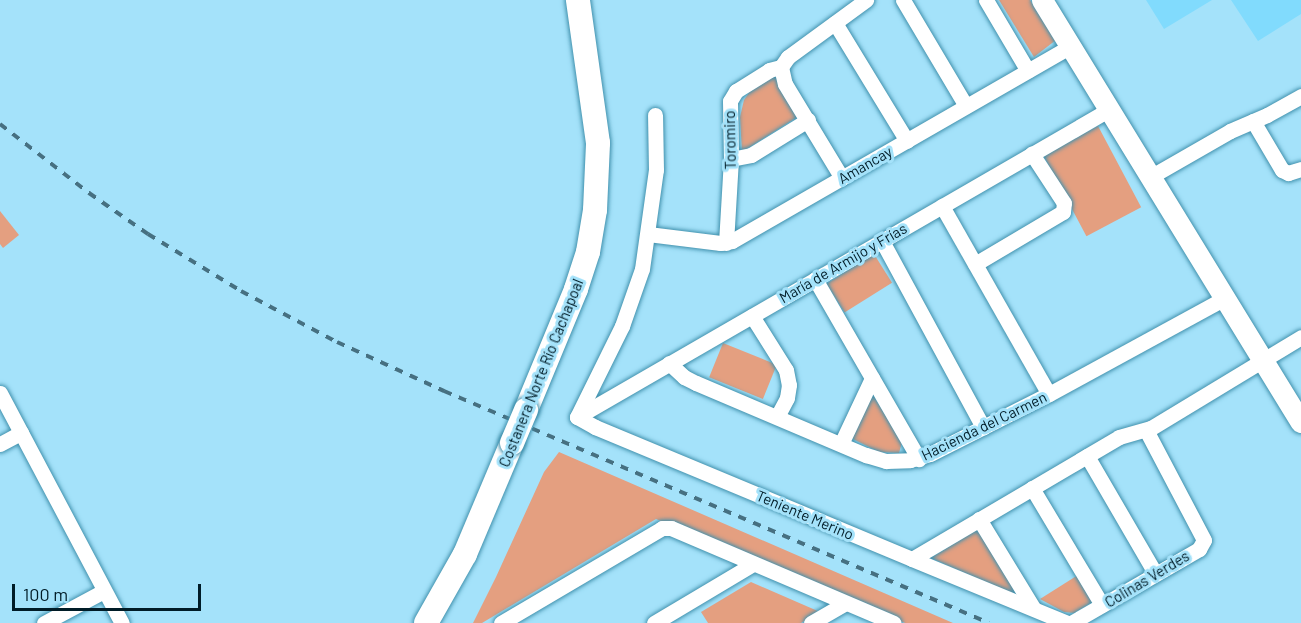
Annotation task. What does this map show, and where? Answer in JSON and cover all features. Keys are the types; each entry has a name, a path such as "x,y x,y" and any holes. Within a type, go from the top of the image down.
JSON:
{"main road":[{"name":"Costanera Norte Río Cachapoal","path":"426,623 465,554 576,289 588,252 595,210 598,143 578,0"},
{"path":"1042,0 1301,422"}],"street":[{"name":"Toromiro","path":"726,243 731,159 730,101 743,86 769,70 781,67 788,57 866,0"},
{"path":"903,0 966,106"},
{"path":"986,0 1028,71"},
{"path":"835,23 907,141"},
{"name":"Amancay","path":"726,243 1071,46"},
{"path":"781,67 785,84 842,178"},
{"path":"1150,177 1301,96"},
{"name":"María de Armijo y Frías","path":"577,417 1110,109"},
{"path":"577,417 628,311 642,269 656,170 655,115"},
{"path":"731,159 751,155 808,120"},
{"path":"1253,121 1282,170 1288,173 1301,169"},
{"path":"975,264 1059,217 1063,212 1064,203 1032,154"},
{"path":"942,206 1049,394"},
{"path":"648,234 726,243"},
{"path":"882,241 983,427"},
{"path":"815,279 919,459"},
{"name":"Hacienda del Carmen","path":"669,363 690,380 841,444 886,461 919,459 1049,394 1225,298"},
{"path":"752,315 786,370 789,385 787,398 777,417"},
{"path":"912,559 1126,434 1146,430 1301,337"},
{"path":"841,444 872,378"},
{"path":"0,393 122,623"},
{"name":"Teniente Merino","path":"577,417 595,428 1069,623"},
{"name":"Colinas Verdes","path":"1069,623 1199,549 1204,540 1146,430"},
{"path":"0,444 21,433"},
{"path":"1087,456 1155,573"},
{"path":"1032,488 1102,605"},
{"path":"979,519 1034,609"},
{"path":"501,623 662,528 671,528 894,623"},
{"path":"654,623 753,564"},
{"path":"44,623 104,591"},
{"path":"811,623 845,603"}],"shaded area":[{"path":"999,0 1030,0 1056,40 1034,57"},
{"path":"1146,0 1212,0 1164,29"},
{"path":"1231,0 1301,0 1301,14 1258,41"},
{"path":"773,73 799,116 742,152 740,117 744,100 755,84"},
{"path":"1098,126 1141,207 1086,236 1043,155"},
{"path":"0,211 19,235 3,248 0,244"},
{"path":"874,254 892,283 845,313 827,284"},
{"path":"723,343 777,365 763,399 709,377"},
{"path":"871,392 902,442 899,453 879,452 851,438"},
{"path":"559,452 953,623 905,623 656,519 482,623 473,623 544,472"},
{"path":"977,529 1019,597 931,558"},
{"path":"1078,575 1094,601 1074,613 1064,612 1040,599"},
{"path":"751,582 820,612 801,623 708,623 701,612"}],"railway":[{"path":"0,124 89,193 148,234 241,291 337,342 444,391 989,623"}]}
